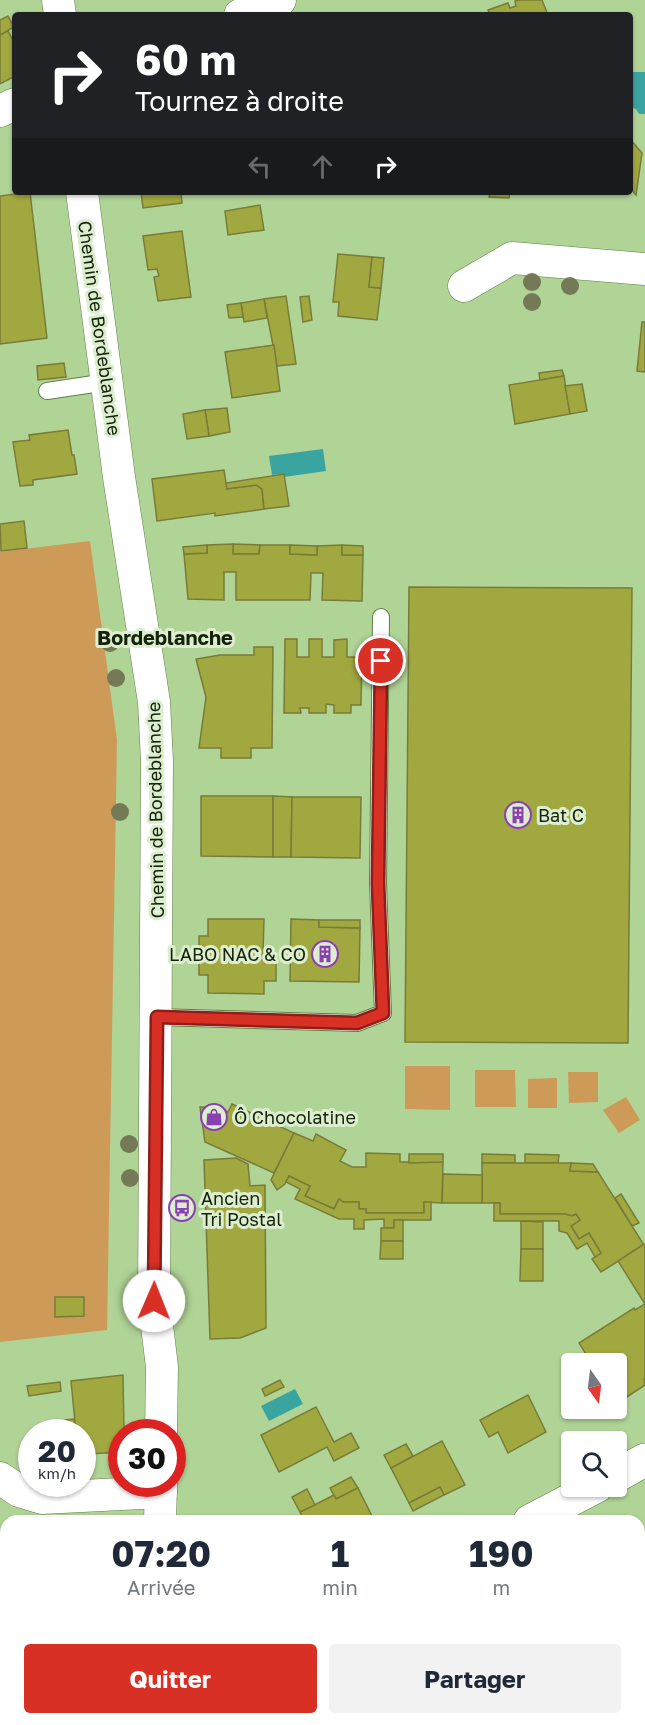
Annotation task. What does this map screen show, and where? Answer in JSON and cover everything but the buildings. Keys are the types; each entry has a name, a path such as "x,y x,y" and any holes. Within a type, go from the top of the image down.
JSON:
{"main road":[{"path":"627,1470 645,1460"},
{"path":"541,1515 576,1497"}],"street":[{"path":"248,12 280,0"},
{"name":"Chemin de Bordeblanche","path":"82,195 153,702 158,761 154,1301 162,1367 161,1419"},
{"path":"464,286 512,258 645,269"},
{"path":"0,1478 19,1491 42,1498 161,1499"}],"lane":[{"path":"47,391 107,382"},
{"path":"157,1017 357,1023 383,1013 378,884 381,616"}],"shaded area":[{"path":"90,541 117,740 107,1330 0,1342 0,552"},
{"path":"405,1066 450,1066 450,1110 405,1109"},
{"path":"475,1070 515,1070 516,1107 475,1107"},
{"path":"568,1072 598,1072 598,1102 569,1103"},
{"path":"557,1078 557,1108 528,1108 528,1079"},
{"path":"626,1097 640,1120 619,1133 603,1110"}],"water":[{"path":"633,72 645,72 645,114 639,114 633,108"},
{"path":"323,449 326,471 284,477 284,474 272,475 269,456"},
{"path":"295,1389 303,1404 269,1421 261,1406"}],"place":[{"name":"Bat C","path":"518,815"},
{"name":"LABO NAC & CO","path":"325,954"},
{"name":"Ô Chocolatine","path":"214,1117"},
{"name":"Ancien Tri Postal","path":"182,1208"}],"district":[{"name":"Bordeblanche","path":"165,637"}],"route":[{"path":"154,1301 157,1017 357,1023 383,1013 378,884 381,661"}]}
